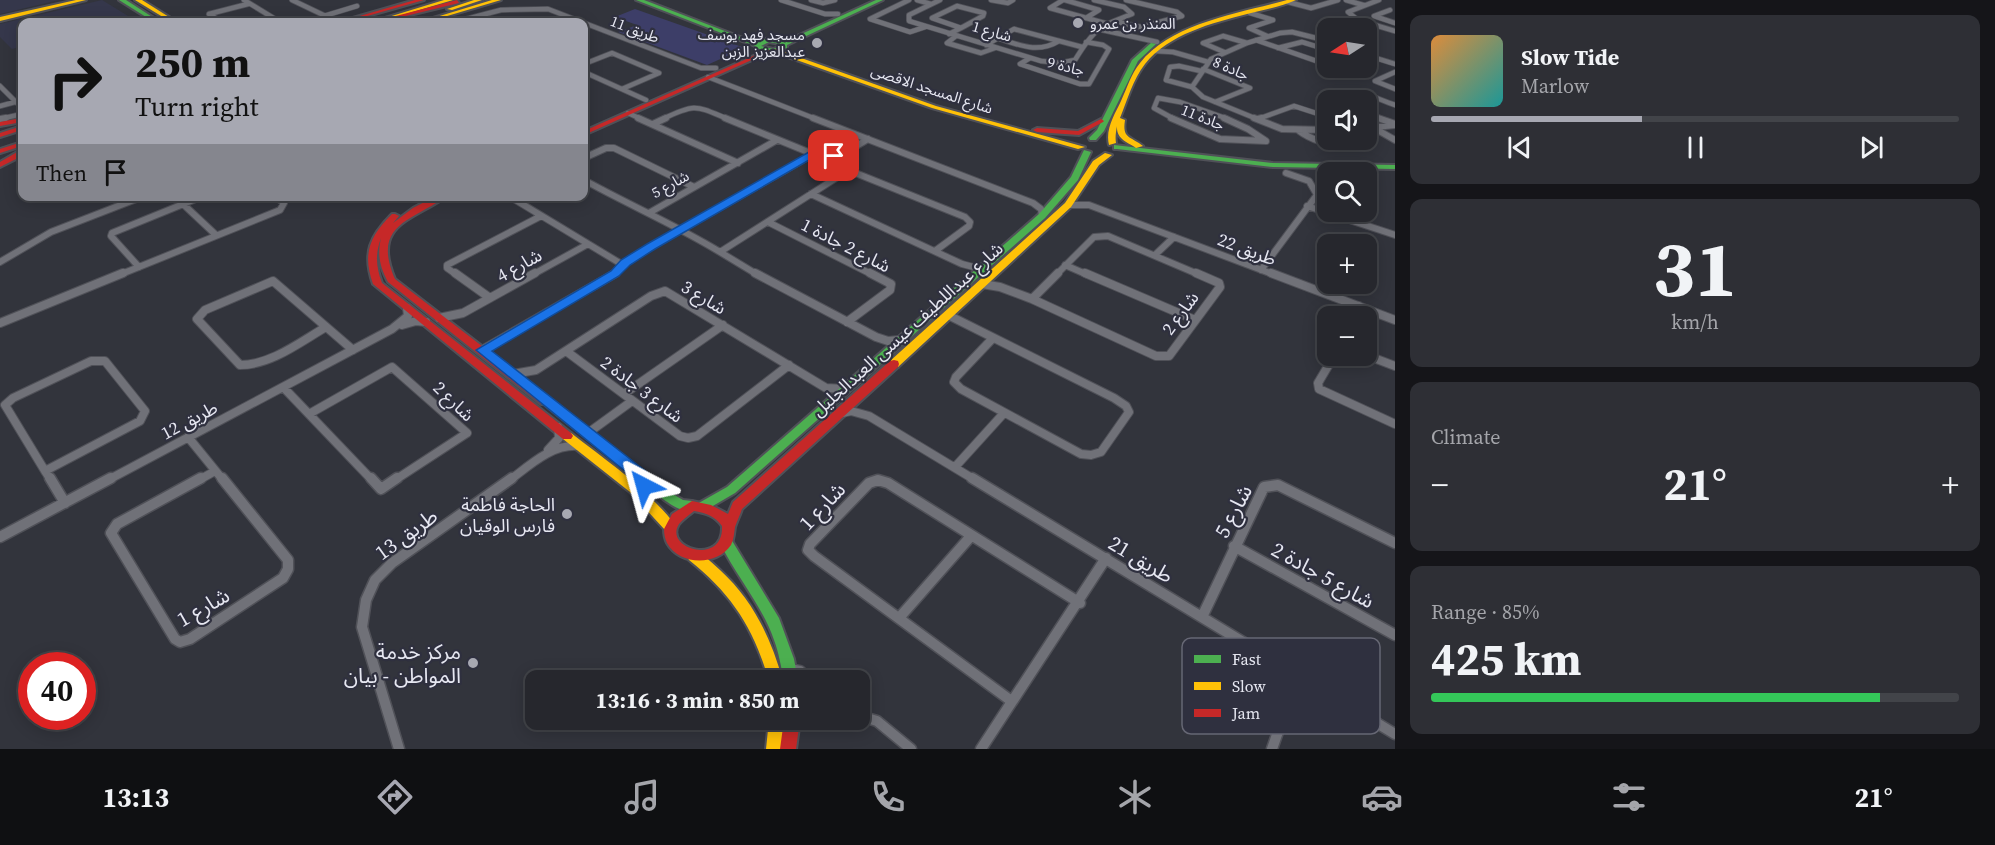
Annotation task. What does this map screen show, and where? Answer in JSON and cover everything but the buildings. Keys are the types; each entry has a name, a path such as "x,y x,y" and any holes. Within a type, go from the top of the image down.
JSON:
{"main road":[{"path":"0,19 83,0"},
{"path":"356,18 421,0"},
{"path":"393,18 459,2 479,0"},
{"path":"437,18 498,0"},
{"name":"شارع المسجد الاقصى","path":"639,0 751,41 772,46 951,107 1086,144"},
{"name":"شارع المسجد الاقصى","path":"653,0 934,107 990,124 1086,144"},
{"path":"772,46 830,15 873,1"},
{"path":"704,73 743,59 873,1"},
{"path":"1210,23 1287,1"},
{"name":"شارع عبداللطيف عيسى العبدالجليل","path":"729,527 737,506 948,315 984,275 1022,249 1068,205 1096,163 1113,150 1111,136 1124,105 1135,68 1133,63 1177,32 1287,1"},
{"path":"134,2 152,18"},
{"path":"134,2 166,18"},
{"path":"404,18 459,2"},
{"path":"416,18 459,2"},
{"path":"424,18 459,2"},
{"name":"شارع عبداللطيف عيسى العبدالجليل","path":"697,506 722,497 899,340 1011,252 1005,249 1065,192 1079,170 1086,144 1100,131 1129,83 1156,47 1210,23"},
{"path":"588,131 704,73 743,59"},
{"path":"588,125 672,91"},
{"path":"1124,105 1119,130 1126,141 1153,150 1242,166 1395,167"},
{"path":"1030,129 1079,133 1092,129 1109,115"},
{"path":"0,124 18,121"},
{"path":"990,124 1073,149 1080,155 1079,170"},
{"path":"0,135 18,129"},
{"path":"0,140 18,134"},
{"path":"0,146 18,140"},
{"path":"1086,144 1113,150 1213,160"},
{"path":"1086,144 1113,150 1286,173 1317,173"},
{"path":"0,151 18,145"},
{"path":"0,165 18,155"},
{"path":"1377,174 1395,173"},
{"path":"420,201 398,214 378,234 372,249 370,264 378,284 393,286 439,318 674,501 719,513 729,527 726,543 735,563 766,606 777,626 790,669"},
{"path":"433,201 410,213 391,229 380,256 384,269 407,308 582,446 661,515 669,526 670,539 674,546 693,556 724,580 749,610 770,653 774,670"},
{"path":"1022,249 1014,247 1029,233 1029,228"},
{"path":"463,351 478,347"},
{"path":"788,458 784,458 782,454 800,436 803,427"},
{"path":"633,489 644,486 643,477"},
{"path":"669,526 677,513 697,506"},
{"path":"693,556 712,554 726,543"},
{"path":"774,749 776,730"},
{"path":"788,749 791,730"}],"street":[{"path":"244,0 273,18"},
{"path":"292,0 329,18"},
{"path":"324,16 357,6 346,0"},
{"path":"781,0 830,15"},
{"path":"811,0 823,3 835,0"},
{"name":"شارع 1","path":"909,0 870,19 910,32 925,27 1051,63 1075,60 1096,30 1108,24 1118,22 1142,27 1182,16 1177,12 1126,0"},
{"path":"917,0 931,4"},
{"path":"925,27 912,23 907,17 939,0"},
{"path":"991,0 1008,3 1013,0"},
{"path":"1086,18 1099,10 1064,0 1050,8 1086,18 1108,24"},
{"path":"1094,0 1131,12 1131,16 1118,22"},
{"path":"1107,3 1112,0"},
{"path":"1287,1 1311,8 1338,0"},
{"path":"1346,0 1393,11"},
{"path":"1379,0 1348,12 1358,20 1395,31"},
{"path":"216,18 209,14 248,4"},
{"path":"949,34 961,28 984,13 957,6 932,18 961,28"},
{"name":"طريق 11","path":"470,18 503,9 526,7 548,9 570,18"},
{"path":"1393,11 1374,16 1395,23"},
{"path":"1250,13 1273,21 1249,28 1267,36"},
{"name":"طريق 11","path":"588,25 704,73"},
{"path":"986,45 1014,29 1082,47"},
{"path":"1096,30 1209,61"},
{"path":"1096,30 1145,41 1156,47 1170,48 1209,61"},
{"path":"1192,87 1209,61 1247,43 1267,36 1292,33 1317,39"},
{"path":"956,36 946,43 981,53 995,48"},
{"path":"1224,52 1203,43 1223,36 1247,43"},
{"path":"997,38 1042,50 1059,41"},
{"path":"1256,40 1317,61"},
{"name":"جادة 9","path":"1030,58 1020,64 1080,84 1089,84 1109,49 1103,45 1086,42"},
{"path":"1278,48 1302,42 1317,47"},
{"path":"588,62 612,53 659,72 622,89"},
{"path":"1377,58 1395,64"},
{"path":"1202,70 1179,66 1170,67 1166,80 1192,87 1196,92 1215,102 1282,129 1317,130"},
{"name":"جادة 8","path":"1202,70 1250,88 1215,102"},
{"path":"704,73 1034,203 1041,209 1042,216"},
{"path":"1394,73 1376,81 1395,89"},
{"path":"588,74 646,100"},
{"path":"0,86 18,105"},
{"name":"جادة 11","path":"1219,116 1260,134 1266,141 1220,139 1158,112 1154,106 1158,98 1168,98 1219,116 1236,111"},
{"path":"1377,99 1395,105"},
{"path":"0,106 15,102"},
{"path":"653,124 694,106 813,154"},
{"path":"1258,119 1294,106 1317,113"},
{"name":"شارع 5","path":"628,113 738,163"},
{"path":"0,119 18,115"},
{"path":"1377,118 1395,125"},
{"path":"1377,126 1395,125"},
{"path":"1381,126 1395,135"},
{"path":"1298,130 1317,142"},
{"path":"1377,131 1395,140"},
{"path":"478,347 615,274 623,265 813,154 821,152 840,156 868,139"},
{"name":"شارع 5","path":"588,182 644,213 649,213 777,140"},
{"path":"588,156 604,149 614,148 694,187"},
{"path":"720,252 844,173 853,172 965,217 970,222 969,226 935,251"},
{"path":"1262,270 1316,193 1312,182 1286,173"},
{"path":"811,194 984,275"},
{"name":"طريق 22","path":"1076,194 1089,205 1359,306"},
{"path":"0,262 30,242 73,222 130,201"},
{"path":"139,267 111,236 112,233 190,201"},
{"path":"0,323 280,210 284,203 281,201"},
{"path":"517,201 623,265"},
{"path":"1034,203 1054,203"},
{"path":"183,204 216,235"},
{"name":"طريق 22","path":"1068,205 1089,205"},
{"path":"1307,206 1395,235"},
{"path":"649,213 720,252 737,264 876,337 888,341 899,340"},
{"path":"490,298 447,268 447,265 541,216"},
{"name":"شارع 2 جادة 1","path":"768,222 891,284 890,290 847,322"},
{"name":"شارع 2","path":"984,275 1000,287 1032,299 1156,356 1169,356 1220,287 1219,283 1155,255 1108,236 1099,235 1032,299"},
{"path":"1155,255 1174,237"},
{"name":"شارع 4","path":"452,328 453,322 464,313 588,244"},
{"path":"1065,265 1195,320"},
{"path":"326,327 256,363 243,366 197,319 205,310 273,281 353,350"},
{"name":"شارع 3","path":"513,374 536,370 651,296 665,291 826,388 846,389"},
{"name":"طريق 12","path":"0,537 353,350 408,316 407,308"},
{"name":"شارع 4","path":"439,318 464,313"},
{"name":"طريق 22","path":"1377,313 1395,320"},
{"path":"948,315 1126,405 1129,412 1101,452 1091,455 1081,454 961,389 954,382 956,377 993,338"},
{"name":"طريق 12","path":"392,328 410,322 426,322"},
{"path":"624,394 723,325"},
{"path":"876,337 883,344 885,352"},
{"name":"شارع 3 جادة 2","path":"566,351 680,436 688,438 697,436 789,365"},
{"path":"1377,359 1395,366"},
{"path":"45,471 140,421 144,416 145,411 105,361 91,361 13,398 5,407 65,504"},
{"path":"1328,366 1318,383 1319,389 1395,424"},
{"name":"شارع 2","path":"284,388 381,489 467,433 393,367 309,414"},
{"name":"شارع 3","path":"527,385 536,370"},
{"path":"826,388 830,402"},
{"name":"طريق 21","path":"858,397 861,407 869,416"},
{"path":"588,433 632,401"},
{"name":"طريق 21","path":"835,415 851,411 869,416 1237,638"},
{"path":"955,467 1004,413"},
{"name":"طريق 13","path":"399,749 362,627 366,600 375,580 392,563 470,510 543,455 558,438 557,426"},
{"name":"شارع 1","path":"188,437 288,560 288,569 283,578 193,638 180,642 175,639 111,533 117,525 215,471"},
{"name":"طريق 13","path":"543,455 567,445 582,446"},
{"name":"شارع 1","path":"1010,700 814,556 808,550 810,544 869,483 878,480 888,483 1080,603"},
{"name":"شارع 5","path":"1202,617 1264,487 1278,485 1395,543"},
{"path":"899,618 971,536"},
{"name":"شارع 5 جادة 2","path":"1234,546 1395,635"},
{"path":"981,749 1010,700 1080,603 1106,558"},
{"path":"790,669 795,670"},
{"path":"870,719 877,721 911,749"},
{"name":"طريق 21","path":"1380,725 1395,734"},
{"path":"1272,749 1277,734"}],"shaded area":[{"path":"0,0 59,0 0,14"},
{"path":"102,0 131,18 26,18"},
{"path":"635,9 745,48 707,65 618,32 637,25 615,17"},
{"path":"18,20 18,47 12,49 0,37 0,24"}],"traffic: fast":[{"path":"122,0 151,18"},
{"path":"639,0 757,45"},
{"path":"785,44 880,0"},
{"path":"768,40 782,43 785,47 773,51 758,47 758,44 768,40"},
{"path":"1093,138 1100,131 1135,60 1153,44"},
{"path":"1117,147 1273,165 1395,167"},
{"path":"702,506 731,490 1042,216 1075,178 1087,152"},
{"path":"545,401 667,496 681,505 692,506"},
{"path":"726,543 774,623 789,670"}],"traffic: slow":[{"path":"0,19 83,0"},
{"path":"138,0 167,18"},
{"path":"389,18 450,0"},
{"path":"450,9 479,0"},
{"path":"437,18 498,0"},
{"path":"1112,143 1112,132 1135,76 1143,63 1156,50 1172,39 1212,22 1293,0"},
{"path":"776,51 934,107 1081,147"},
{"path":"1122,120 1120,130 1123,137 1139,146"},
{"path":"894,364 1068,205 1096,163 1108,155"},
{"path":"567,436 634,489 669,526"},
{"path":"694,556 724,582 747,611 764,644 773,670"},
{"path":"774,749 776,730"}],"traffic: jam":[{"path":"356,18 421,0"},
{"path":"392,18 457,2"},
{"path":"588,131 769,51"},
{"path":"0,124 18,121"},
{"path":"1037,130 1079,133 1101,121"},
{"path":"0,135 18,129"},
{"path":"0,151 18,145"},
{"path":"0,165 18,155"},
{"path":"433,201 403,218 386,238 383,250 384,264 391,280 545,401"},
{"path":"395,216 381,231 373,247 372,264 378,284 567,436"},
{"path":"729,527 737,506 894,364"},
{"path":"692,506 714,511 725,520 729,533 726,541 716,552 704,556 691,555 680,549 672,540 670,529 676,518 692,506"},
{"path":"788,749 791,730"}],"place":[{"name":"المنذر بن عمرو","path":"1078,23"},
{"name":"مسجد فهد يوسف عبدالعزيز الزبن","path":"817,43"},
{"name":"الحاجة فاطمة فارس الوقيان","path":"567,514"},
{"name":"مركز خدمة المواطن - بيان","path":"473,663"}],"route":[{"path":"644,486 643,477 482,350 615,274 626,262 651,247 813,154 821,152 834,156"}]}
